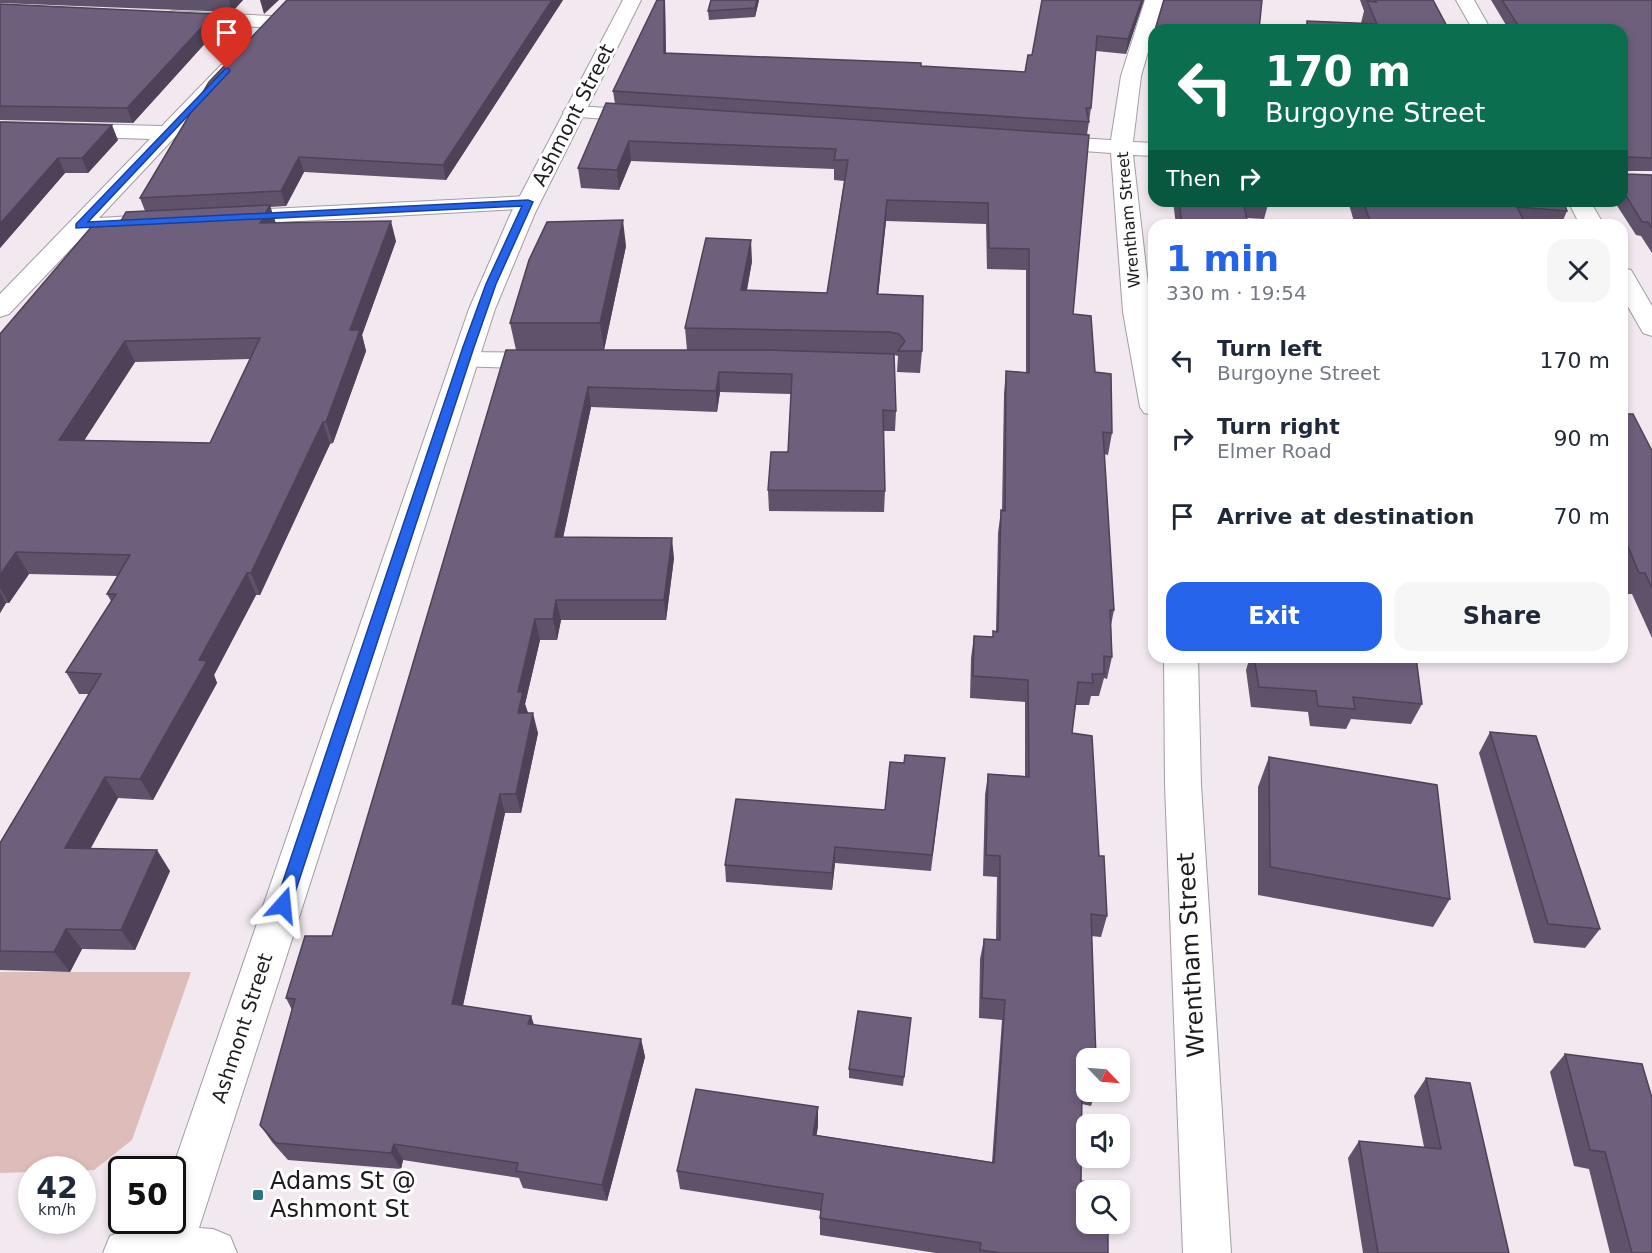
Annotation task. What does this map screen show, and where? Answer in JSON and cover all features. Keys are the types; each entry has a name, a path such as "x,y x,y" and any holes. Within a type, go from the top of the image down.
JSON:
{"street":[{"name":"Ashmont Street","path":"169,1252 491,284 528,202 632,0"},
{"name":"Wrentham Street","path":"1148,375 1136,312 1120,148 1131,76 1154,0"},
{"path":"1465,0 1479,24"},
{"path":"153,17 278,14 256,39"},
{"path":"0,309 240,56"},
{"path":"573,112 672,118"},
{"path":"0,128 169,133"},
{"path":"1018,141 1148,150"},
{"path":"207,219 528,202"},
{"path":"80,226 183,220"},
{"path":"0,280 26,280"},
{"path":"1628,286 1652,328"},
{"path":"464,360 569,361"},
{"name":"Wrentham Street","path":"1181,663 1183,785 1207,1253"}],"shaded area":[{"path":"0,972 191,972 132,1140 112,1156 108,1156 108,1159 96,1168 96,1156 18,1156 18,1172 0,1173"}],"building":[{"path":"287,0 552,0 443,165 299,157 281,191 140,198 209,82"},
{"path":"657,0 664,0 664,53 921,63 921,66 1025,72 1028,55 1032,55 1042,0 1142,0 1128,39 1097,36 1091,108 1086,108 1089,122 613,91"},
{"path":"711,0 757,0 755,8 708,11"},
{"path":"1164,0 1262,0 1260,24 1157,24"},
{"path":"1375,0 1433,0 1446,24 1377,24 1367,1 1376,2"},
{"path":"1502,0 1652,0 1652,158 1628,157 1628,24 1517,24"},
{"path":"0,4 214,14 127,108 0,106"},
{"path":"1307,21 1377,24 1307,24"},
{"path":"606,103 1089,135 1073,314 1091,316 1095,372 1111,374 1112,433 1103,432 1114,610 1110,610 1112,657 1104,656 1104,674 1092,674 1093,683 1078,682 1072,733 1092,736 1099,856 1104,856 1107,916 1091,914 1096,1048 1076,1048 1076,1102 1082,1102 1082,1114 1076,1114 1076,1168 1081,1168 1081,1180 1076,1180 1076,1234 1108,1234 1108,1253 1001,1253 980,1250 981,1243 820,1218 823,1194 677,1171 696,1089 818,1107 813,1135 994,1163 1005,1000 982,998 984,939 1000,940 1000,856 986,855 988,774 1029,777 1028,680 973,676 974,636 993,637 993,631 998,632 1001,510 1005,511 1006,371 1029,373 1029,249 989,248 988,203 887,200 877,294 923,296 922,351 898,351 905,341 899,334 890,332 685,328 706,238 751,240 741,290 827,293 848,160 834,160 836,149 629,141 617,170 578,168"},
{"path":"0,122 112,125 82,158 58,158 0,224"},
{"path":"1628,174 1652,175 1652,228 1648,222 1642,222 1628,199"},
{"path":"270,205 260,223 391,221 350,330 360,330 326,422 323,422 251,573 247,573 199,660 207,661 140,779 105,777 65,848 157,850 121,930 66,929 54,952 0,951 0,843 101,674 66,672 116,594 107,594 130,555 16,552 0,575 0,334 93,225 118,226 126,212","holes":["260,338 210,443 59,440 125,341"]},
{"path":"1180,207 1244,207 1247,219 1181,219"},
{"path":"1365,207 1517,207 1523,219 1369,219"},
{"path":"1517,207 1565,207 1567,211"},
{"path":"623,220 600,323 510,323 529,260 547,222"},
{"path":"506,350 767,350 894,354 896,411 883,410 885,491 768,490 771,452 788,452 792,374 719,372 716,391 588,387 555,537 672,538 664,600 556,600 553,619 535,619 518,692 523,692 518,713 533,713 516,794 500,794 452,1004 531,1016 528,1024 641,1039 602,1185 516,1171 518,1163 394,1144 391,1153 276,1143 260,1125 295,999 286,998 305,936 332,936"},
{"path":"1628,414 1633,414 1652,451 1652,588 1645,573 1639,573 1628,546"},
{"path":"1255,663 1417,663 1422,704 1353,697 1355,709 1318,706 1316,691 1259,687"},
{"path":"1490,732 1536,736 1600,929 1548,924"},
{"path":"905,755 945,758 932,855 835,847 832,873 725,865 736,799 885,810 890,762 904,763"},
{"path":"1269,757 1437,785 1450,899 1270,867"},
{"path":"858,1011 911,1018 904,1077 849,1069"},
{"path":"1565,1054 1642,1064 1652,1098 1652,1253 1632,1253 1605,1152 1590,1150"},
{"path":"1426,1078 1470,1083 1509,1253 1378,1253 1359,1141 1441,1149"}],"place":[{"name":"Adams St @ Ashmont St","path":"258,1195"}],"route":[{"path":"227,69 80,226 528,202 491,284 468,347 283,905"}]}
